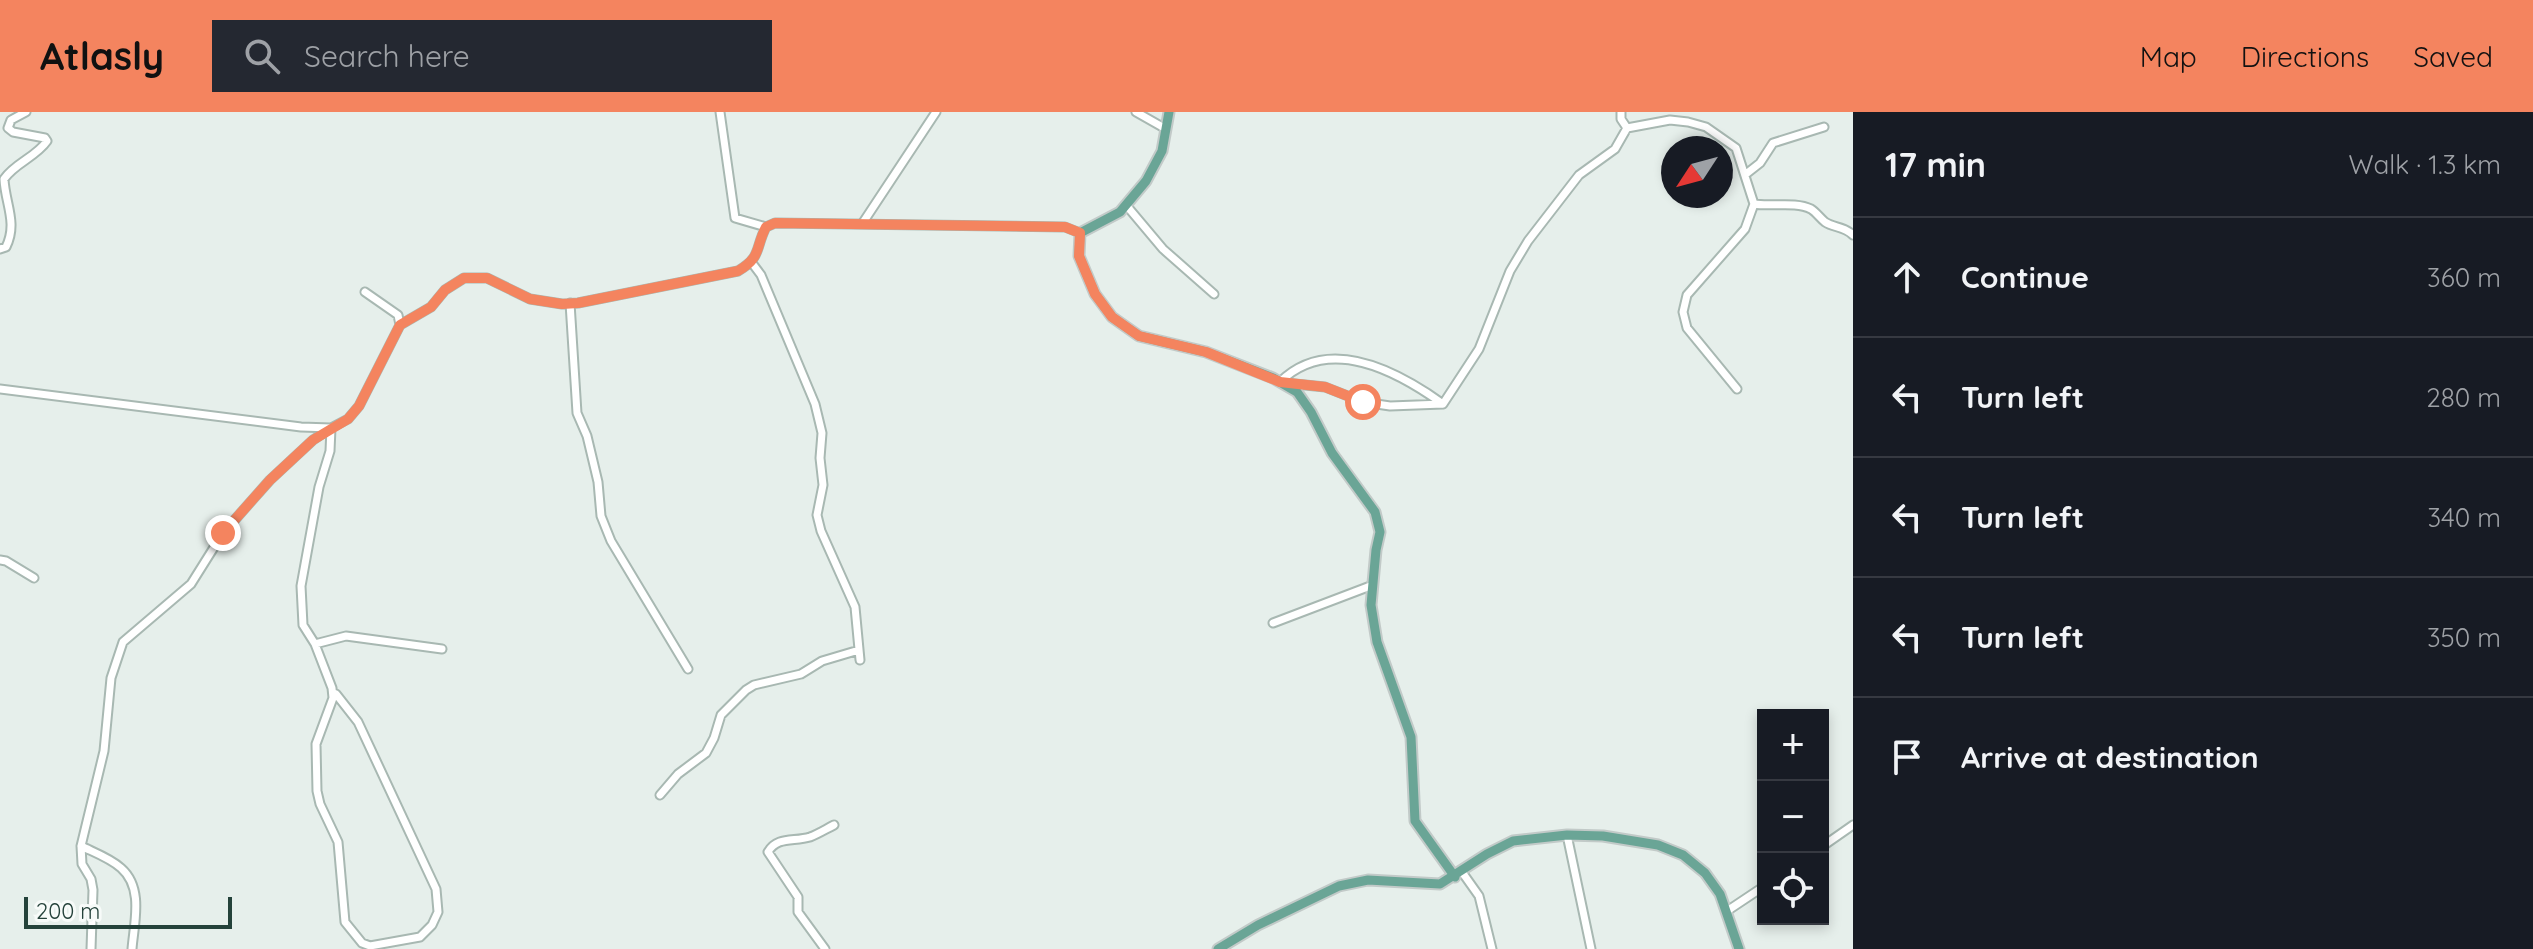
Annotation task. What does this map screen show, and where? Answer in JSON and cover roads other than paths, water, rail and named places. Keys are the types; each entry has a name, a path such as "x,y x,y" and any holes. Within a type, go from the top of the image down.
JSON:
{"main road":[{"path":"1169,112 1162,151 1146,181 1120,212 1080,233 1079,256 1095,294 1112,317 1139,336 1206,352 1297,392 1332,453 1375,512 1380,532 1371,605 1377,642 1411,737 1415,821 1458,875"},
{"path":"1218,949 1258,925 1339,886 1368,880 1440,884 1513,841 1567,835 1603,836 1658,845 1683,855 1705,873 1720,894 1739,949"}],"street":[{"path":"0,249 6,247 12,225 4,179 11,169 41,149 47,141 8,128 11,120 26,112"},
{"path":"720,112 735,218 766,227"},
{"path":"862,224 936,112"},
{"path":"1136,112 1166,129"},
{"path":"1621,112 1621,119 1627,128"},
{"path":"1443,404 1479,349 1510,271 1528,241 1579,175 1615,149 1627,128 1670,120 1706,127 1736,148 1754,204 1745,229 1687,295 1683,312 1687,328 1737,389"},
{"path":"1746,174 1760,163 1773,143 1824,127"},
{"path":"1754,204 1772,207 1799,205 1812,210 1827,224 1846,228 1853,235"},
{"path":"1126,205 1163,249 1214,294"},
{"path":"91,949 93,890 91,879 82,864 81,846 104,751 111,678 123,642 191,584 223,533 260,491 313,440 348,419 359,406 400,325 431,307 445,290 464,278 487,278 530,299 570,303 738,271 752,263 759,251 760,237 766,227 775,223 1065,227 1080,233"},
{"path":"752,263 767,286 815,404 822,433 820,458 823,485 817,515 821,531 855,607 860,660"},
{"path":"365,292 398,315 400,325"},
{"path":"570,303 577,413 591,451 601,516 611,541 688,669"},
{"path":"1280,382 1291,372 1311,362 1357,359 1418,386 1443,404"},
{"path":"1280,382 1325,387 1363,402 1390,406 1443,404"},
{"path":"0,389 301,427 331,428"},
{"path":"331,428 330,451 319,487 301,586 303,625 315,644 333,698 316,744 317,791 338,842 345,922 362,943 370,946 420,937 432,925 438,912 436,889 358,722 336,694 333,698"},
{"path":"0,560 34,578"},
{"path":"1273,623 1373,585"},
{"path":"315,644 346,636 442,649"},
{"path":"660,795 678,774 706,753 721,715 746,690 754,685 801,674 822,661 859,650"},
{"path":"825,949 798,912 798,897 768,852 774,844 783,840 812,837 834,825"},
{"path":"1829,842 1853,825"},
{"path":"1567,835 1591,949"},
{"path":"81,846 121,868 135,891 137,901 132,949"},
{"path":"1458,875 1479,896 1492,949"},
{"path":"1727,911 1757,891"}]}
